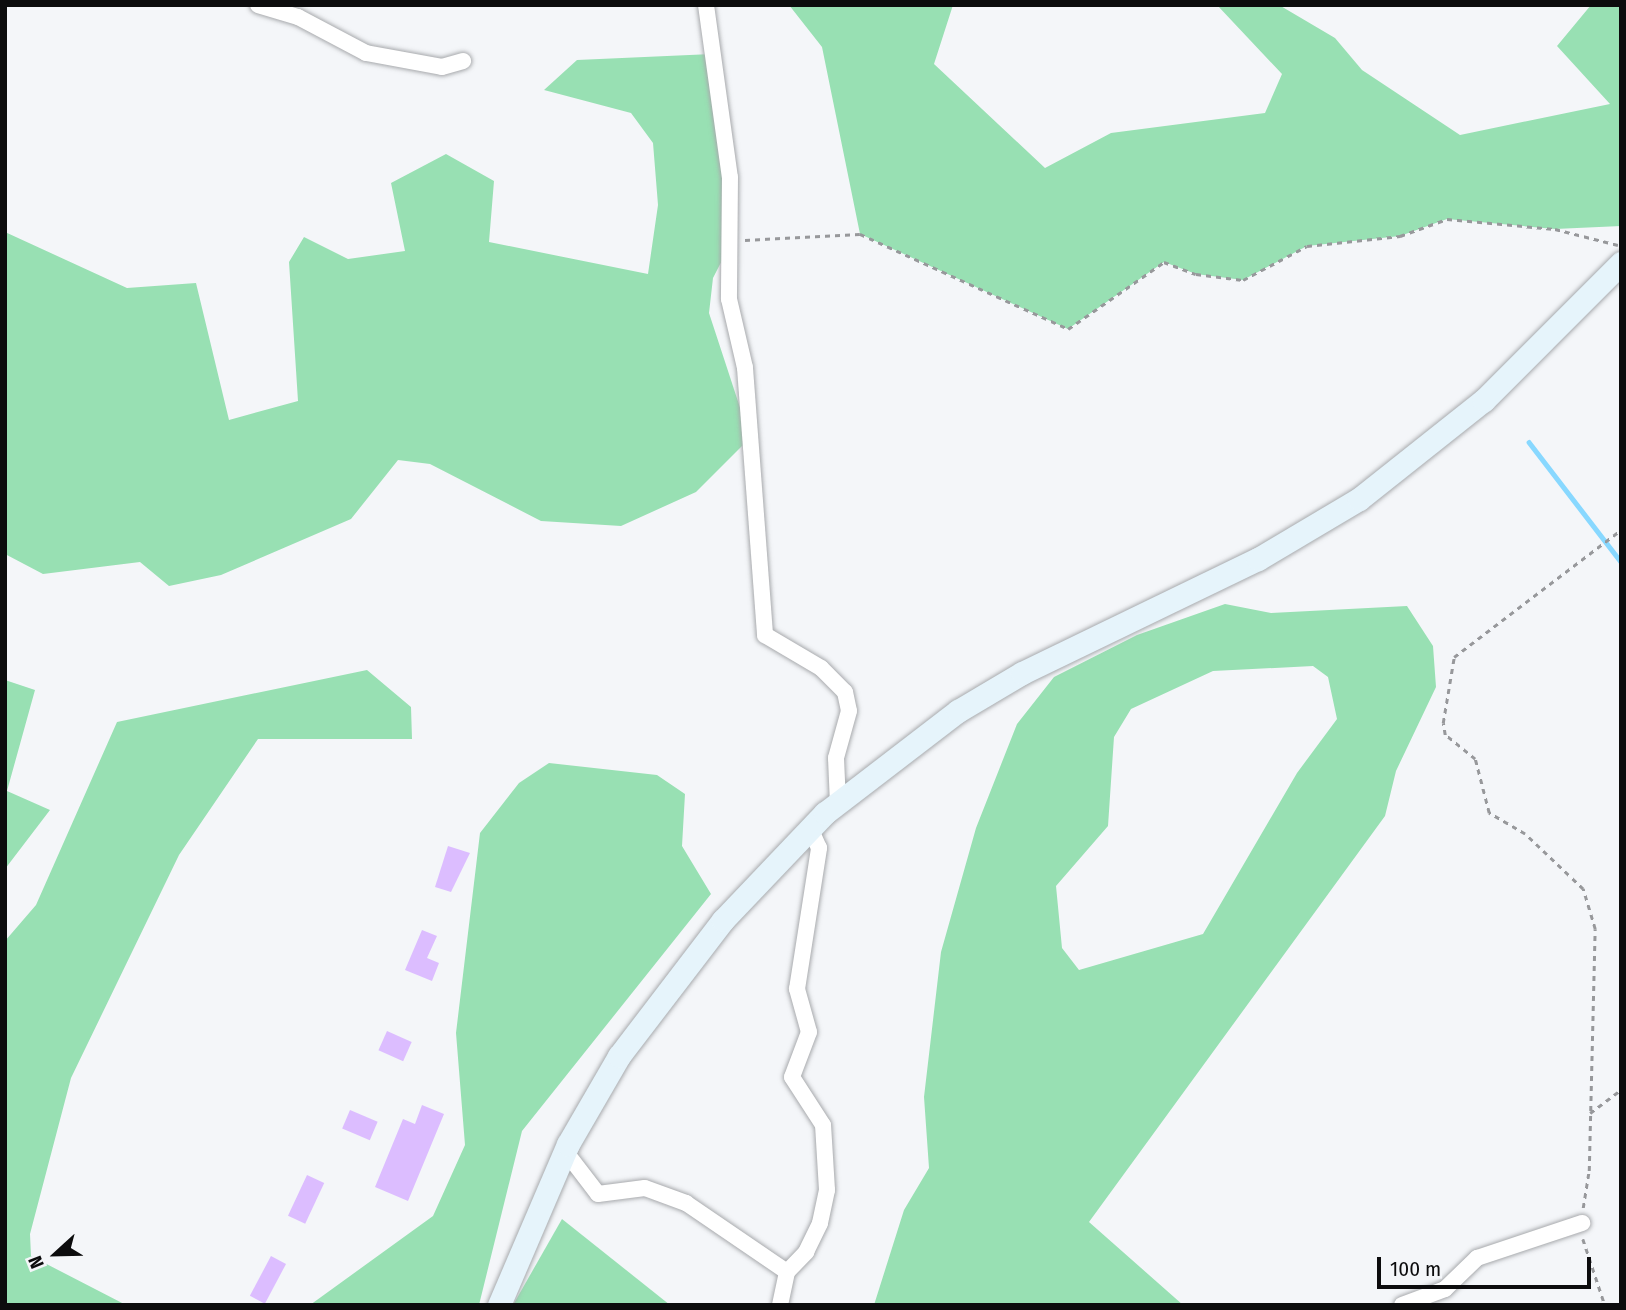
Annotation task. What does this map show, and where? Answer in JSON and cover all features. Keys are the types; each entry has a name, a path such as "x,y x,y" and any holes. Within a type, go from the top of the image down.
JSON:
{"street":[{"path":"258,5 298,17 366,53 442,67 463,61"},
{"path":"706,5 730,177 732,241 729,299 744,369 765,635 821,668 845,692 849,711 836,758 838,803"},
{"path":"499,1305 565,1151 619,1056 682,969 810,828 838,803 958,711 1022,673 1258,559 1359,499 1484,400 1621,263"},
{"path":"780,1305 787,1272 806,1252 827,1190 823,1125 792,1077 809,1032 797,989 819,848 810,828"},
{"path":"565,1151 598,1194 645,1188 686,1203 787,1272"},
{"path":"1402,1305 1445,1289 1477,1258 1582,1223"}],"path":[{"path":"732,241 860,234 1068,329 1164,262 1196,274 1243,280 1307,246 1400,236 1447,219 1555,229 1621,246"},
{"path":"1605,1305 1583,1254 1582,1223 1590,1113 1590,1002 1597,965 1583,889 1525,834 1489,813 1475,759 1445,736 1443,723 1454,657 1621,530"},
{"path":"1590,1113 1621,1090"}],"green space":[{"path":"789,5 953,5 934,64 1045,168 1111,133 1265,113 1282,74 1217,5 1279,5 1335,38 1362,70 1460,135 1610,104 1557,46 1591,5 1621,5 1621,226 1555,229 1447,219 1400,236 1307,246 1243,280 1196,274 1164,262 1068,329 860,234 822,47"},
{"path":"712,54 732,241 713,278 709,313 750,438 696,492 621,526 541,521 430,464 398,460 351,519 221,575 169,586 140,562 43,574 5,554 5,232 127,288 196,283 229,420 298,401 289,262 304,237 348,259 405,251 391,183 446,154 494,181 489,242 648,274 658,205 653,143 631,113 544,90 577,60"},
{"path":"1225,604 1271,613 1407,606 1433,646 1436,687 1396,771 1385,816 1089,1222 1183,1305 874,1305 904,1210 929,1168 924,1097 941,952 976,828 1017,724 1054,677 1137,635","holes":["1313,666 1328,677 1337,719 1297,773 1203,934 1079,970 1062,948 1056,886 1108,826 1114,737 1131,709 1213,671"]},
{"path":"367,670 411,707 412,739 258,739 179,855 71,1078 30,1234 31,1256 126,1305 5,1305 5,941 36,905 117,722"},
{"path":"5,680 35,690 7,791 50,810 5,869"},
{"path":"549,763 657,775 685,794 682,846 711,894 522,1131 479,1305 310,1305 433,1216 465,1145 456,1033 480,833 519,783"},
{"path":"562,1219 670,1305 513,1305"}],"building":[{"path":"448,846 470,853 451,892 435,887"},
{"path":"422,930 437,936 427,958 439,963 432,981 405,970"},
{"path":"387,1031 412,1042 403,1061 378,1050"},
{"path":"422,1105 444,1114 408,1201 375,1187 403,1119 415,1124"},
{"path":"350,1110 378,1122 370,1140 342,1128"},
{"path":"307,1175 324,1183 305,1224 288,1216"},
{"path":"271,1256 286,1264 265,1304 250,1296"}],"waterway":[{"path":"1529,442 1621,562"}]}
